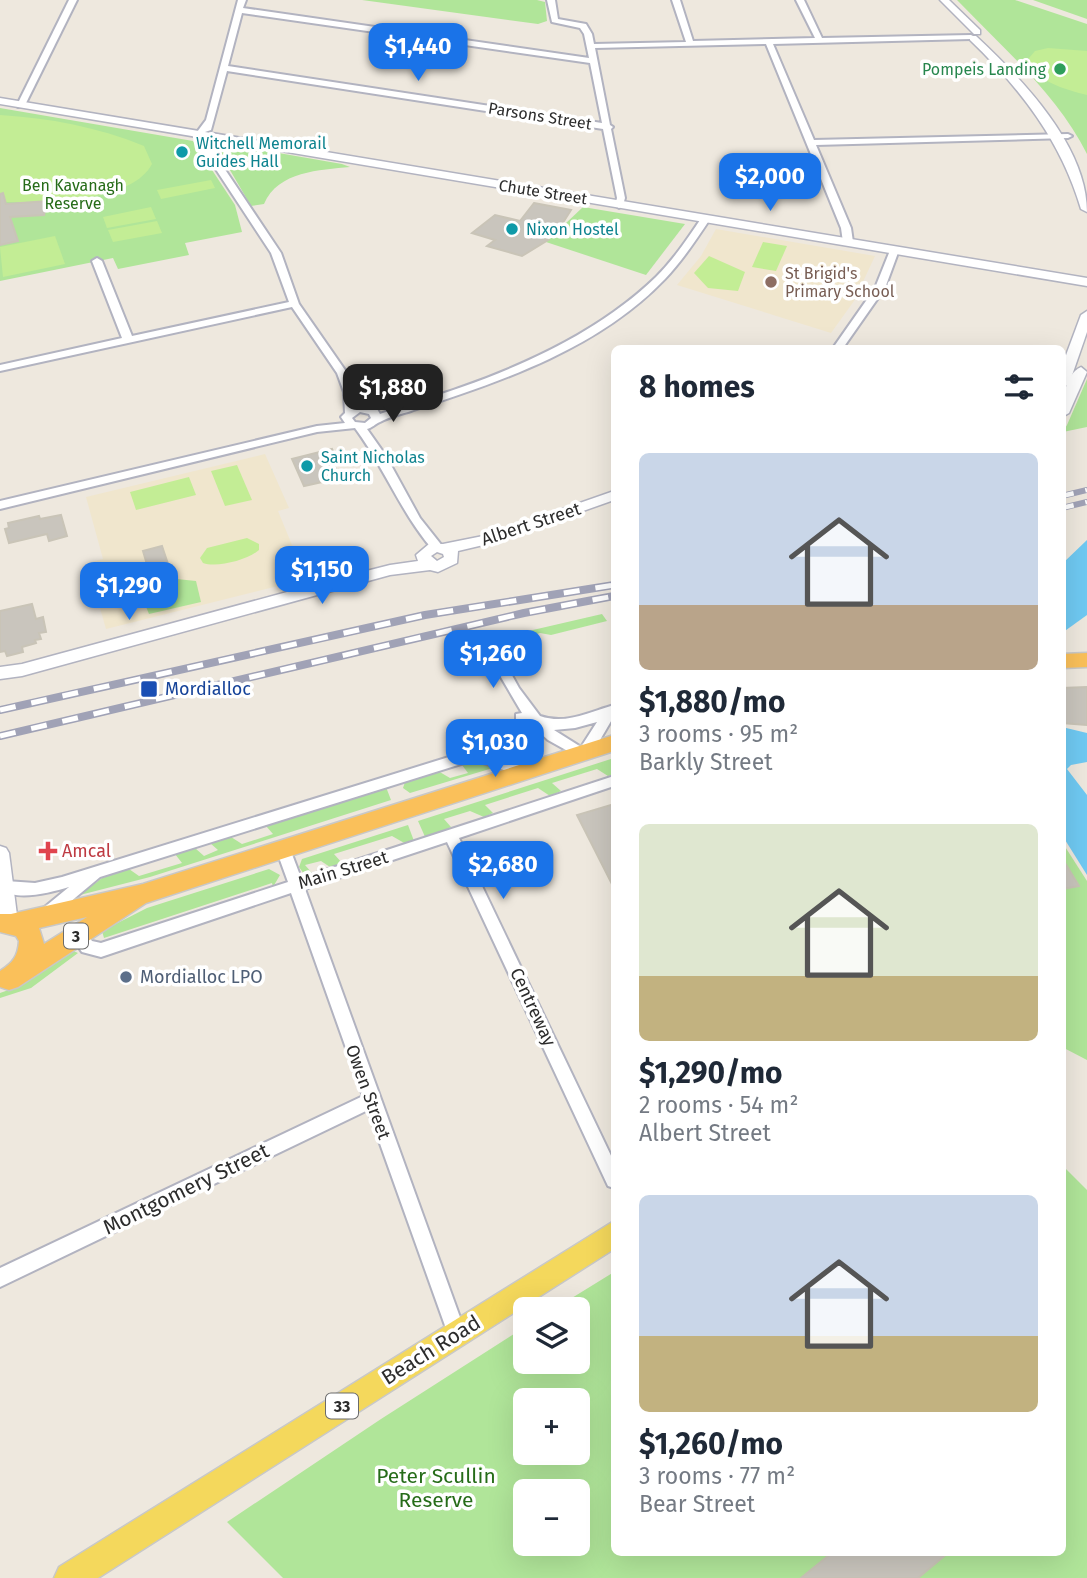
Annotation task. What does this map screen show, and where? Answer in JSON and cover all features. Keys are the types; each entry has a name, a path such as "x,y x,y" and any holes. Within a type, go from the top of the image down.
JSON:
{"highway":[{"path":"1066,661 1087,660"},
{"name":"3","path":"7,924 143,894 611,744"},
{"name":"3","path":"4,981 143,894"},
{"name":"3","path":"4,981 28,962 33,947 27,930 7,924"}],"main road":[{"name":"Beach Road","path":"70,1578 611,1236"}],"street":[{"path":"21,105 73,0"},
{"path":"242,0 202,135 241,204 276,253 293,304 334,359 373,443 436,554"},
{"path":"551,0 555,20 583,26 591,46 592,61 609,127 621,198 619,205"},
{"path":"676,0 690,43"},
{"path":"800,0 820,40"},
{"path":"946,2 1062,136 1087,175"},
{"path":"239,10 592,61"},
{"path":"591,46 973,35"},
{"path":"768,41 849,235 848,242"},
{"name":"Parsons Street","path":"223,68 609,127"},
{"name":"Chute Street","path":"0,101 1087,282"},
{"path":"810,143 1062,136"},
{"path":"1062,136 1087,209"},
{"path":"212,153 221,145 236,141"},
{"path":"0,505 410,406 501,376 597,329 656,283 680,256 705,219"},
{"path":"840,345 880,288 894,250"},
{"path":"97,261 128,340"},
{"path":"0,368 293,304"},
{"path":"1066,373 1087,315"},
{"path":"1066,404 1087,355"},
{"name":"Albert Street","path":"436,554 504,535 611,496"},
{"name":"Albert Street","path":"0,673 22,670 390,570 611,503"},
{"path":"472,755 528,771 533,754 529,721 498,662"},
{"name":"Albert Street","path":"0,680 22,670"},
{"path":"529,721 562,726 611,711"},
{"path":"529,721 552,739 583,753 611,712"},
{"path":"3,887 39,889 472,755 503,745 529,721"},
{"name":"Main Street","path":"78,935 87,947 101,950 611,782"},
{"name":"Centreway","path":"452,835 611,1174"},
{"name":"Owen Street","path":"283,849 457,1334"},
{"path":"0,853 7,924"},
{"path":"46,914 99,871"},
{"name":"Montgomery Street","path":"0,1278 372,1100"}],"shaded area":[{"name":"St Brigid's Primary School","path":"716,229 875,256 854,301 831,333 677,285 701,256"},
{"path":"265,454 289,508 278,511 306,579 106,629 87,563 103,559 86,497"}],"green space":[{"path":"362,0 537,0 545,2 547,21 538,24"},
{"path":"957,0 1015,0 1087,24 1087,154 1075,132 1045,92"},
{"path":"1033,0 1087,0 1087,19"},
{"name":"Pompeis Landing","path":"1048,48 1087,51 1087,95 1052,83 1037,73 1029,58 1035,51"},
{"name":"Ben Kavanagh Reserve","path":"0,108 193,141 235,205 242,232 185,243 189,255 118,269 113,258 0,281"},
{"path":"0,115 55,121 109,134 144,146 152,164 141,177 125,187 105,194 60,201 0,202"},
{"path":"233,145 350,167 301,174 279,185 270,193 264,204 251,206 220,153 223,147"},
{"path":"211,180 215,188 161,199 157,190"},
{"path":"151,207 156,219 107,228 103,217"},
{"path":"583,207 685,224 646,275 546,242"},
{"path":"157,221 162,233 113,242 108,230"},
{"path":"55,236 65,264 3,277 0,247"},
{"path":"763,242 787,246 776,271 752,267"},
{"path":"709,256 745,272 738,291 708,288 694,273"},
{"path":"1087,379 1087,427 1066,431"},
{"path":"237,465 252,500 225,506 211,471"},
{"path":"189,477 196,495 136,510 130,492"},
{"path":"247,538 259,544 259,550 248,557 216,564 203,563 200,558 207,548"},
{"path":"167,578 196,581 201,602 149,614 138,587"},
{"path":"602,614 607,621 551,635 540,633 510,643 507,636"},
{"path":"611,759 611,775 608,776 597,769 552,783 561,791 550,796 538,788 485,805 493,813 484,817 470,811 444,819 451,827 426,839 418,821"},
{"path":"474,760 496,767 410,793 403,788 405,782 438,771 450,778 468,773 462,765"},
{"path":"386,787 391,800 150,877 80,895 102,878 129,869 139,876 182,863 175,854 195,848 204,856 218,850 210,843 231,837 242,844 273,834 266,826"},
{"path":"408,825 414,841 406,844 392,836 334,854 342,863 330,867 321,861 305,865 312,873 304,874 299,867 302,859"},
{"path":"1066,848 1087,881 1087,1060 1066,1049"},
{"path":"269,869 280,875 273,887 272,883 104,938 102,931 147,908"},
{"path":"71,950 78,953 31,988 0,998 0,993 20,986"},
{"name":"Peter Scullin Reserve","path":"1066,1169 1087,1190 1087,1578 283,1578 227,1522 513,1335 513,1374 590,1374 590,1297 573,1297 611,1274 611,1556 1066,1556"}],"water":[{"path":"1087,540 1087,615 1066,630 1066,560"},
{"path":"1066,728 1087,733 1087,762 1071,765 1067,769 1087,795 1087,875 1066,841"}],"building":[{"path":"3,193 6,204 48,201 44,215 10,217 18,241 0,245 0,194"},
{"name":"Nixon Hostel","path":"534,203 571,210 557,232 522,256 487,246 495,240 472,233 495,215 520,221"},
{"name":"Saint Nicholas Church","path":"332,449 338,462 333,463 340,478 304,486 292,459"},
{"path":"61,515 67,536 49,541 47,534 9,543 5,529 9,528 8,523 39,516 40,519"},
{"path":"162,546 171,573 151,578 143,551"},
{"path":"32,604 36,619 43,617 46,632 39,633 41,639 35,640 36,643 22,647 23,652 7,656 5,651 0,652 0,611"},
{"path":"1087,687 1087,725 1066,723 1066,688"},
{"path":"611,805 611,882 577,815"},
{"path":"1066,865 1079,886 1066,888"},
{"path":"828,1556 944,1556 918,1578 801,1578"}],"railway":[{"path":"1066,495 1087,490"},
{"path":"1066,507 1087,502"},
{"path":"0,710 425,615 611,585"},
{"path":"0,736 524,613 611,597"}],"place":[{"name":"Pompeis Landing","path":"1060,69"},
{"name":"Witchell Memorail Guides Hall","path":"182,152"},
{"name":"Nixon Hostel","path":"512,229"},
{"name":"St Brigid's Primary School","path":"771,282"},
{"name":"Saint Nicholas Church","path":"307,466"},
{"name":"Mordialloc","path":"149,689"},
{"name":"Amcal","path":"48,851"},
{"name":"Mordialloc LPO","path":"126,977"}]}
